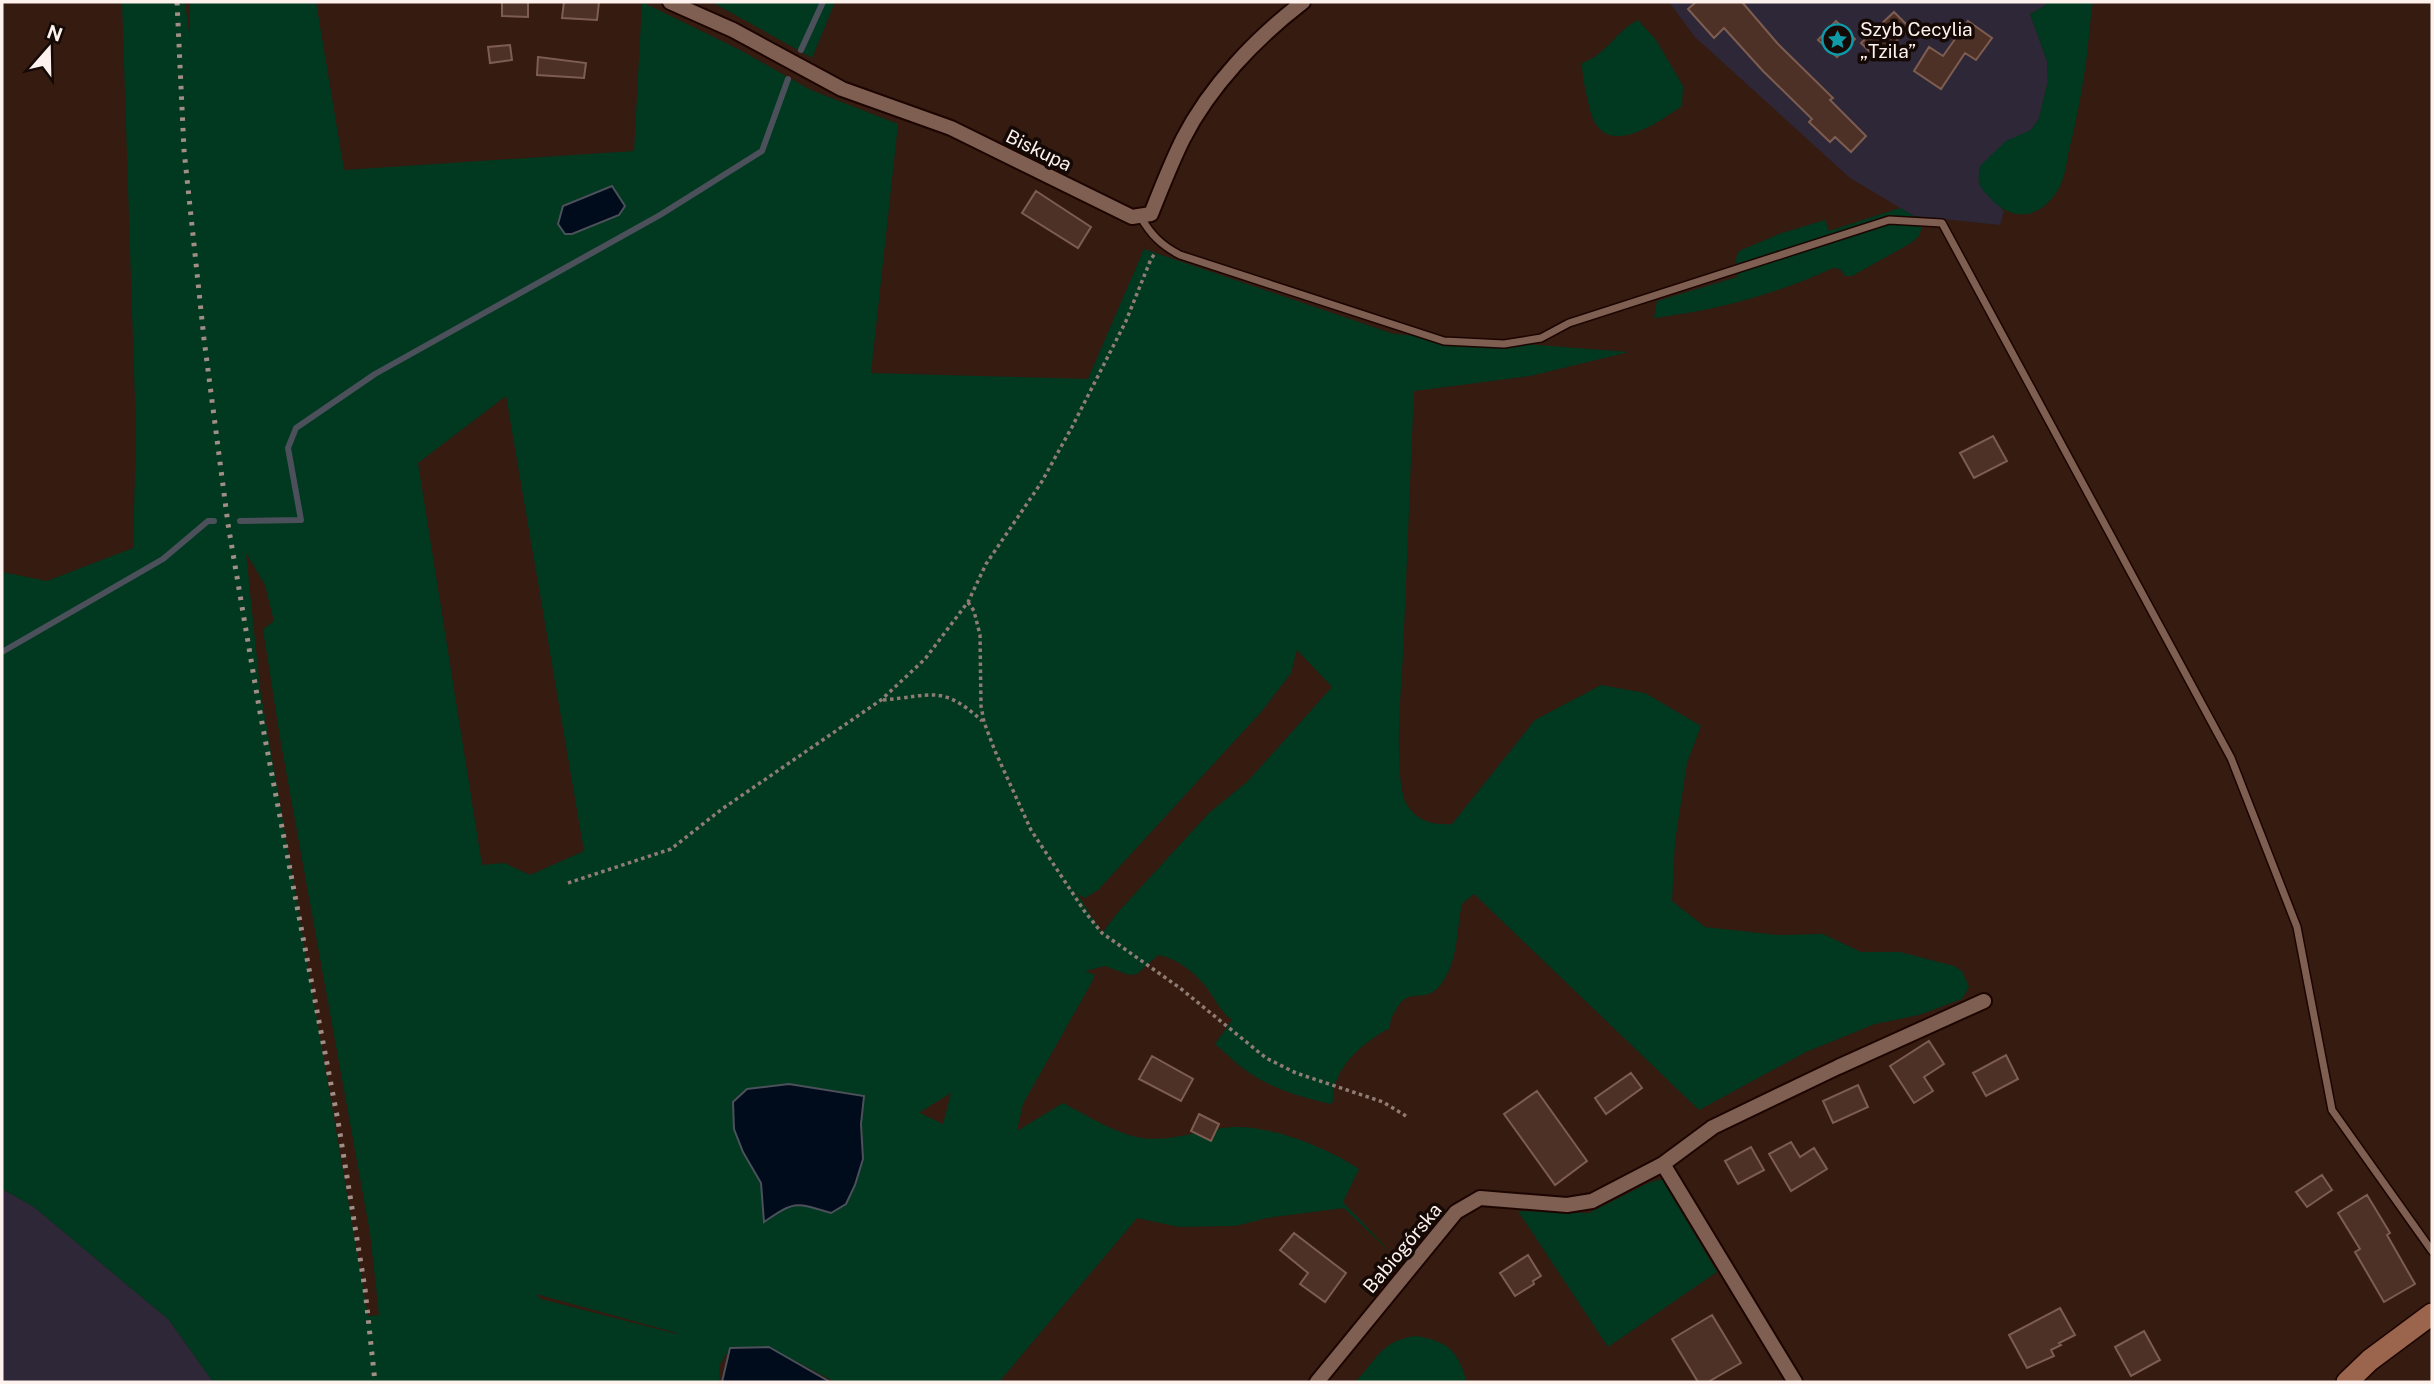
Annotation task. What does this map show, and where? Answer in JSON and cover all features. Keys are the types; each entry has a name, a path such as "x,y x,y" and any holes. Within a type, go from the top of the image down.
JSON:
{"street":[{"name":"Biskupa","path":"670,2 733,30 842,89 950,128 1122,214 1140,216"},
{"path":"1140,216 1151,214 1183,139 1209,97 1251,50 1303,2"},
{"name":"Babiogórska","path":"1317,1382 1456,1212 1480,1198 1567,1205 1592,1201 1663,1164 1713,1127 1838,1067 1984,1002"},
{"path":"1663,1164 1795,1382"},
{"path":"2347,1382 2370,1360 2432,1314"}],"lane":[{"path":"1140,216 1150,234 1162,245 1180,255 1444,341 1504,344 1541,338 1569,323 1889,220 1942,223 2231,758 2297,927 2332,1110 2432,1251"}],"path":[{"path":"568,883 671,849 722,809 881,700 925,659 968,602 986,564 1041,483 1126,321 1151,259 1162,245"},
{"path":"968,602 974,611 980,635 981,706 995,751 1031,830 1102,933 1180,988 1266,1058 1296,1073 1382,1102 1406,1116"},
{"path":"881,700 932,694 951,697 984,722"}],"shaded area":[{"path":"1669,2 2047,2 2030,14 2047,61 2048,81 2039,118 2031,130 1978,181 1983,190 2004,211 2000,225 1914,216 1850,178 1695,37"},
{"path":"2,1189 34,1207 169,1320 213,1382 2,1382"}],"green space":[{"path":"122,2 185,2 190,40 189,2 316,2 344,170 634,151 642,2 740,50 811,90 898,124 871,373 1088,379 1144,249 1394,334 1629,352 1530,376 1414,391 1399,731 1400,775 1407,805 1426,821 1452,824 1535,720 1601,685 1645,693 1701,726 1687,763 1675,842 1672,901 1705,927 1778,935 1823,934 1861,952 1900,952 1954,966 1962,971 1969,987 1962,999 1919,1015 1875,1024 1806,1052 1699,1110 1474,894 1462,904 1454,955 1441,984 1429,994 1412,996 1402,1001 1393,1015 1390,1028 1369,1041 1343,1068 1337,1078 1333,1102 1330,1104 1267,1083 1244,1069 1215,1044 1232,1020 1201,981 1181,964 1158,955 1137,974 1129,975 1105,966 1085,971 1095,975 1023,1104 1017,1131 1063,1103 1108,1127 1148,1139 1221,1128 1248,1127 1299,1139 1332,1153 1359,1169 1343,1202 1393,1255 1344,1208 1267,1218 1235,1226 1179,1227 1137,1218 999,1382 835,1382 769,1347 730,1348 719,1366 719,1382 213,1382 169,1320 34,1207 2,1189 2,572 47,581 133,548 136,433","holes":["506,396 584,851 530,875 504,863 482,865 418,463","246,553 265,585 274,621 263,629 280,738 370,1233 379,1315 368,1316 260,688","1297,650 1332,687 1248,781 1209,813 1102,933 1073,887 1085,898 1098,890 1262,711 1291,673","831,1090 864,1096 861,1124 863,1159 831,1213 807,1206 790,1205 765,1222 761,1183","951,1093 943,1124 920,1112","536,1294 677,1333 541,1299"]},
{"path":"712,2 835,2 812,58"},
{"path":"2047,2 2093,2 2084,79 2062,182 2054,196 2038,210 2019,214 2000,207 1991,199 1980,185 1979,172 1980,166 2006,141 2031,130 2039,118 2048,81 2047,61 2030,14"},
{"path":"1638,20 1656,40 1683,86 1682,106 1640,131 1617,136 1607,134 1594,121 1582,63 1598,54"},
{"path":"1900,208 1914,216 1925,218 1919,236 1852,276 1845,276 1840,269 1833,268 1790,286 1745,300 1654,318 1657,301 1737,277 1736,259 1739,251 1782,233 1825,220 1829,231"},
{"path":"1662,1179 1717,1272 1608,1347 1518,1211 1589,1213 1648,1183"},
{"path":"1416,1336 1436,1341 1450,1349 1460,1362 1467,1382 1355,1382 1387,1347 1404,1338"}],"water":[{"path":"612,186 625,206 619,215 572,234 565,234 558,224 563,206"},
{"path":"789,1084 864,1096 861,1124 863,1159 846,1204 831,1213 802,1205 789,1207 764,1222 761,1183 743,1152 734,1129 733,1102 747,1089"},
{"path":"769,1347 830,1382 722,1382 730,1348"}],"building":[{"path":"502,2 528,2 528,17 502,16"},
{"path":"564,2 599,2 597,20 562,18"},
{"path":"1696,2 1742,2 1778,44 1833,98 1830,100 1866,136 1851,152 1835,137 1830,142 1809,122 1812,119 1724,28 1714,38 1688,9"},
{"path":"1894,12 1910,28 1877,59 1861,43"},
{"path":"1836,21 1855,39 1837,57 1818,40"},
{"path":"1968,21 1992,38 1976,60 1965,53 1941,89 1914,71 1929,47 1943,56"},
{"path":"510,45 512,60 490,63 488,47"},
{"path":"538,57 586,63 584,78 537,75"},
{"path":"1036,191 1091,227 1078,248 1022,213"},
{"path":"1993,436 2007,461 1974,478 1960,453"},
{"path":"1929,1041 1944,1064 1924,1077 1933,1091 1914,1103 1890,1066"},
{"path":"2006,1055 2018,1079 1986,1096 1973,1073"},
{"path":"1152,1056 1193,1079 1181,1101 1139,1079"},
{"path":"1631,1073 1642,1088 1606,1114 1595,1098"},
{"path":"1858,1085 1868,1107 1833,1123 1823,1101"},
{"path":"1537,1091 1587,1161 1555,1185 1504,1114"},
{"path":"1199,1114 1219,1124 1211,1141 1191,1131"},
{"path":"1791,1142 1800,1157 1814,1148 1827,1169 1791,1191 1769,1154"},
{"path":"1751,1147 1764,1170 1738,1184 1725,1161"},
{"path":"2322,1175 2332,1190 2307,1207 2296,1192"},
{"path":"2367,1195 2390,1233 2387,1235 2415,1284 2384,1302 2355,1252 2360,1249 2338,1213"},
{"path":"1294,1233 1346,1273 1325,1302 1300,1284 1308,1273 1280,1250"},
{"path":"1528,1255 1541,1276 1515,1296 1500,1273"},
{"path":"2060,1308 2075,1335 2051,1350 2054,1356 2027,1368 2009,1335"},
{"path":"1712,1315 1741,1363 1708,1382 1698,1382 1672,1339"},
{"path":"2144,1331 2160,1360 2131,1376 2115,1347"}],"waterway":[{"path":"801,50 823,2"},
{"path":"240,521 301,520 288,448 296,428 375,374 660,215 762,151 788,79"},
{"path":"2,652 163,559 208,521 214,521"}],"railway":[{"path":"177,2 184,150 204,339 228,524 259,707 338,1121 365,1289 375,1382"}],"place":[{"name":"Szyb Cecylia „Tzila”","path":"1837,40"}]}
